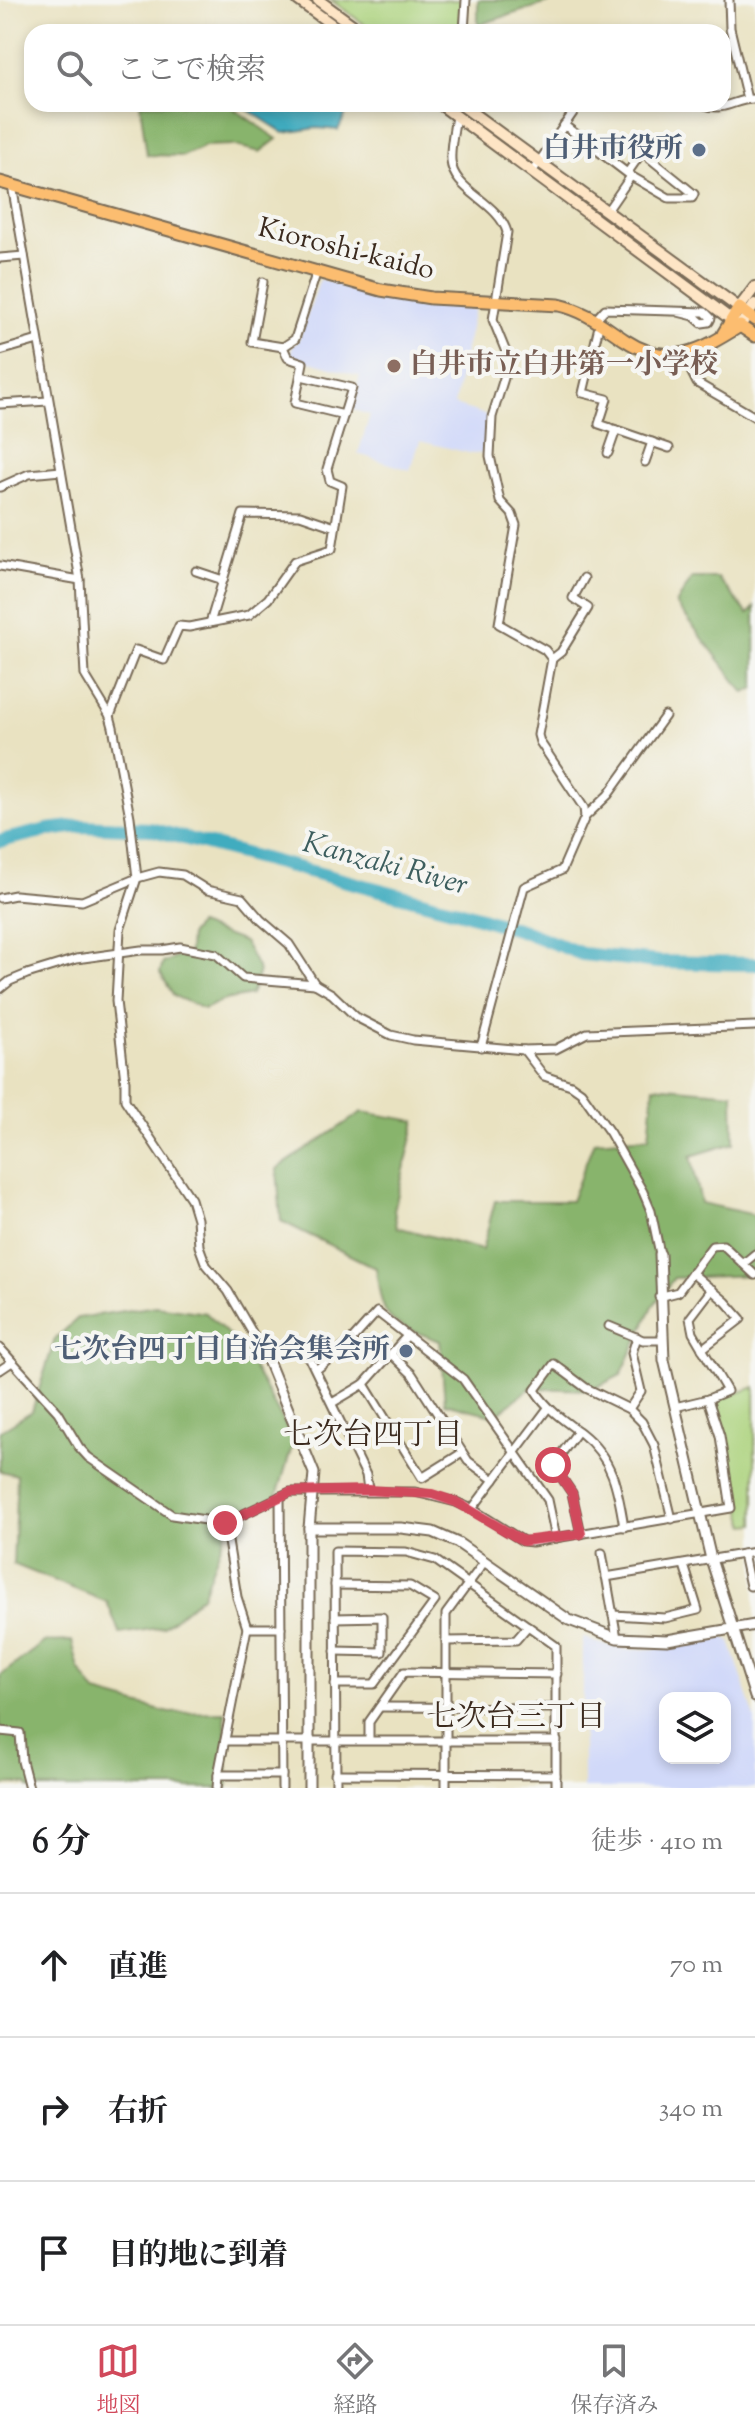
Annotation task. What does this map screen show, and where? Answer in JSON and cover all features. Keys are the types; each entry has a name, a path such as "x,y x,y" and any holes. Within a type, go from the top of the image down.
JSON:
{"main road":[{"path":"298,0 331,24"},
{"path":"318,0 351,24"},
{"path":"451,112 607,211 747,314"},
{"path":"470,112 755,336"},
{"name":"Kioroshi-kaido","path":"6,183 402,294 578,309 640,349 683,355"},
{"path":"747,314 755,287"},
{"path":"683,355 721,338 755,304"}],"street":[{"path":"464,24 466,0"},
{"path":"729,0 730,24"},
{"path":"731,31 751,99 731,105"},
{"path":"536,167 573,112"},
{"path":"456,116 450,161 455,177 494,209 504,220 507,232 493,320 508,357 508,365 492,417 490,456 500,501 512,514 516,525 499,624 545,650 552,659"},
{"path":"564,125 630,174 669,198 692,198 694,194 642,152 630,174 607,211"},
{"path":"6,183 24,256 80,580 85,675 110,716 130,817 137,878 120,930 116,1001 125,1100 191,1199 197,1219 199,1246 206,1265 228,1291 267,1358 314,1473 309,1528 309,1788"},
{"path":"0,258 24,256"},
{"path":"263,282 252,342 283,347 295,339 317,271"},
{"path":"669,448 599,424 607,399 583,393 598,320 605,309 678,312"},
{"path":"0,351 38,340"},
{"path":"283,347 288,358 303,363 295,403 344,415"},
{"path":"683,355 697,383 755,417"},
{"path":"110,716 136,650 164,660 179,626 249,615 260,607 295,561 332,549 342,486 330,481 327,469 352,388 301,376"},
{"path":"0,404 48,401"},
{"path":"608,453 616,430"},
{"path":"645,462 652,442"},
{"path":"0,487 29,474 61,471"},
{"path":"210,623 243,514 300,515 335,527"},
{"path":"0,566 80,580"},
{"path":"196,571 223,580"},
{"path":"584,578 573,598 588,608 561,652 552,659 538,735 579,797 585,817"},
{"path":"481,1047 524,887 565,866 574,837 585,817 608,795 665,716"},
{"path":"0,898 15,895 82,901 159,872 183,875 207,890 242,898 261,920 289,944 315,984"},
{"path":"0,989 27,974 76,959 180,947 216,954 243,978 315,984 332,994 350,1013 391,1035 413,1040 524,1050 556,1049 587,1033 755,1026"},
{"path":"524,1050 544,1076 571,1085 581,1092 610,1133 643,1192 660,1254 661,1340 675,1407 711,1559 755,1697"},
{"path":"659,1297 678,1292 712,1246 723,1245 755,1275"},
{"path":"744,1263 755,1254"},
{"path":"692,1273 741,1319 702,1349"},
{"path":"675,1407 727,1391 693,1333 690,1318 712,1289"},
{"path":"316,1370 351,1341 377,1312 463,1379 548,1500 556,1538"},
{"path":"609,1326 650,1341 661,1340"},
{"path":"332,1403 364,1384 406,1337"},
{"path":"629,1409 641,1391 632,1353 637,1337"},
{"path":"267,1358 304,1347 366,1475 368,1490"},
{"path":"0,1348 58,1412 88,1457 172,1515 225,1523 290,1492 312,1491 432,1494 472,1509 523,1541 731,1508 720,1436 708,1399"},
{"path":"391,1354 412,1374 468,1461 494,1480"},
{"path":"0,1370 12,1362"},
{"path":"624,1527 619,1492 600,1451 548,1408 535,1390 554,1364 586,1388 629,1409 642,1422 654,1445 672,1519"},
{"path":"364,1384 422,1478 462,1453"},
{"path":"472,1509 548,1408"},
{"path":"578,1431 553,1465 572,1493 581,1534"},
{"path":"280,1496 282,1788"},
{"path":"217,1788 247,1628 237,1597 225,1523"},
{"path":"309,1528 425,1531 458,1543 569,1620 617,1638 667,1640 755,1625"},
{"path":"336,1788 335,1551 419,1554 435,1560 556,1646 556,1788"},
{"path":"606,1577 755,1552"},
{"path":"602,1553 617,1638"},
{"path":"743,1554 750,1586 755,1585"},
{"path":"446,1788 446,1614 485,1561"},
{"path":"613,1615 665,1618 698,1610 684,1565"},
{"path":"335,1585 410,1586 435,1601 374,1684 335,1684"},
{"path":"335,1618 382,1617 382,1652 335,1651"},
{"path":"446,1641 516,1640 528,1626"},
{"path":"247,1628 281,1628"},
{"path":"369,1740 369,1722 404,1672 557,1674"},
{"path":"380,1707 557,1708"},
{"path":"0,1731 20,1733 22,1761 29,1788"},
{"path":"225,1741 557,1741"},
{"path":"335,1774 556,1775"},
{"path":"218,1775 282,1775"}],"shaded area":[{"name":"白井市立白井第一小学校","path":"320,279 399,302 474,309 454,405 486,415 485,453 473,454 420,441 410,470 358,454 370,415 351,409 360,376 292,357 293,345 298,342"},
{"path":"583,1637 628,1650 665,1648 724,1637 730,1641 755,1718 755,1788 583,1788"}],"green space":[{"path":"331,0 462,0 461,24 364,24"},
{"path":"478,0 557,0 481,24 478,24"},
{"path":"141,112 238,112 277,139 260,152 232,145 205,146 183,156 147,155"},
{"path":"692,578 718,578 748,614 755,607 755,688 745,693 676,604"},
{"path":"198,925 244,942 259,971 251,995 224,1000 204,1009 174,996 160,973 163,963 189,952 190,934"},
{"path":"654,1086 733,1093 734,1143 691,1156 701,1203 755,1215 755,1275 674,1278 653,1306 621,1375 591,1390 530,1388 495,1416 445,1403 440,1341 399,1325 392,1319 382,1301 376,1268 281,1221 277,1169 362,1112 416,1121 394,1210 397,1227 482,1250 495,1201 571,1201 594,1141 649,1137"},
{"path":"156,1306 206,1313 242,1348 294,1440 277,1496 230,1521 202,1596 164,1627 120,1634 107,1602 13,1564 17,1475 0,1471 0,1431 32,1411 55,1339 78,1318"},
{"path":"755,1387 755,1524 746,1525 713,1401"},
{"path":"72,1641 79,1669 96,1693 169,1713 225,1712 228,1788 29,1788 27,1784 0,1785 0,1676 44,1642"}],"water":[{"path":"251,112 347,112 338,130 317,128 284,133"}],"waterway":[{"name":"Kanzaki River","path":"0,841 81,826 150,829 452,909 523,931 582,954 658,962 755,964"}],"place":[{"name":"白井市役所","path":"699,150"},
{"name":"白井市立白井第一小学校","path":"394,366"},
{"name":"七次台四丁目自治会集会所","path":"406,1351"}],"district":[{"name":"七次台四丁目","path":"373,1436"},
{"name":"七次台三丁目","path":"516,1718"}],"route":[{"path":"225,1523 290,1492 368,1490 432,1494 472,1509 523,1541 581,1534 572,1493 553,1465"}]}
